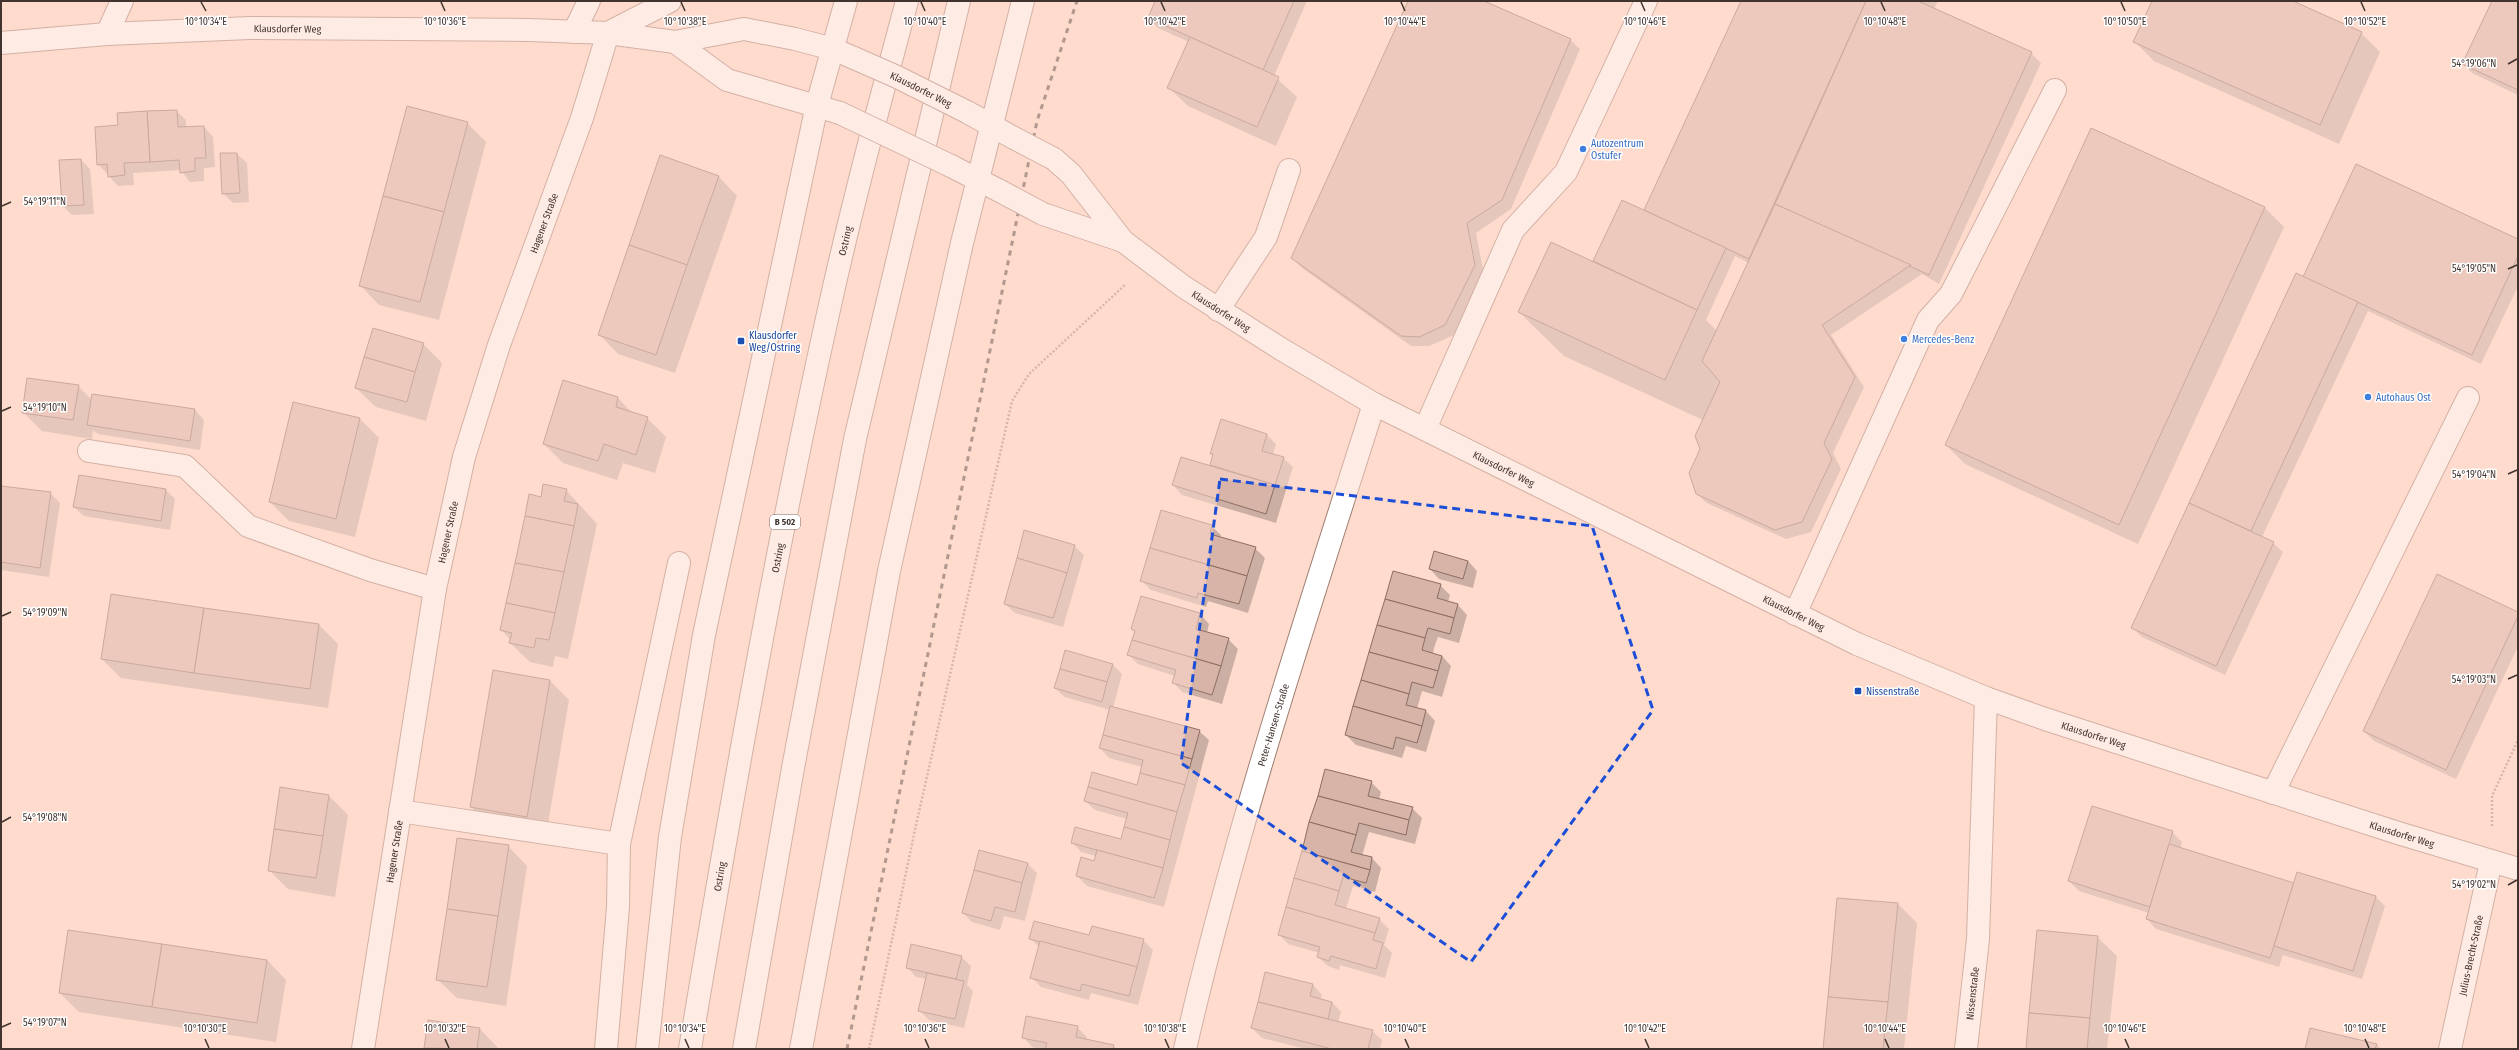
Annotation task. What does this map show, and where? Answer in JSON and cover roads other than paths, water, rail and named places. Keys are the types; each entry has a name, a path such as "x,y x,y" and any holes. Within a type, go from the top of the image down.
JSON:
{"main road":[{"path":"107,34 122,1"},
{"path":"574,32 589,1"},
{"path":"608,33 670,1"},
{"path":"647,1049 670,837 704,635 817,105 846,1"},
{"name":"Ostring","path":"690,1049 735,777 797,461 830,306 907,1"},
{"path":"744,1049 792,776 855,439 959,1"},
{"path":"801,1049 890,571 962,243 1023,1"},
{"path":"1425,429 1512,230 1566,172 1646,1"},
{"name":"Klausdorfer Weg","path":"1,43 107,34 250,28 460,29 608,33 675,42 744,29 833,49 895,76 967,112 1054,160 1071,174 1123,241 1218,310 1374,404 1794,614 1857,644 1986,698 2273,793 2491,862 2518,869"},
{"name":"Hagener Straße","path":"363,1049 435,589 469,442 499,345 582,118 608,33"},
{"name":"Klausdorfer Weg","path":"675,42 727,80 840,112 979,179 1043,214 1123,241"},
{"path":"1794,614 1928,320 1951,294 2055,90"},
{"path":"1218,310 1266,237 1289,170"},
{"path":"2273,793 2468,398"},
{"name":"Peter-Hansen-Straße","path":"1185,1049 1208,950 1291,664 1374,404"},
{"path":"90,451 185,466 248,526 370,570 435,589"},
{"path":"606,1049 618,907 619,844 679,563"},
{"name":"Nissenstraße","path":"1966,1049 1978,939 1986,698"},
{"path":"400,811 619,844"},
{"name":"Julius-Brecht-Straße","path":"2450,1049 2491,862"}],"railway":[{"path":"847,1049 1037,121 1077,1"}],"place":[{"name":"Autozentrum Ostufer","path":"1583,149"},
{"name":"Mercedes-Benz","path":"1904,339"},
{"name":"Klausdorfer Weg/Ostring","path":"741,341"},
{"name":"Autohaus Ost","path":"2368,397"},
{"name":"Nissenstraße","path":"1858,691"}]}
